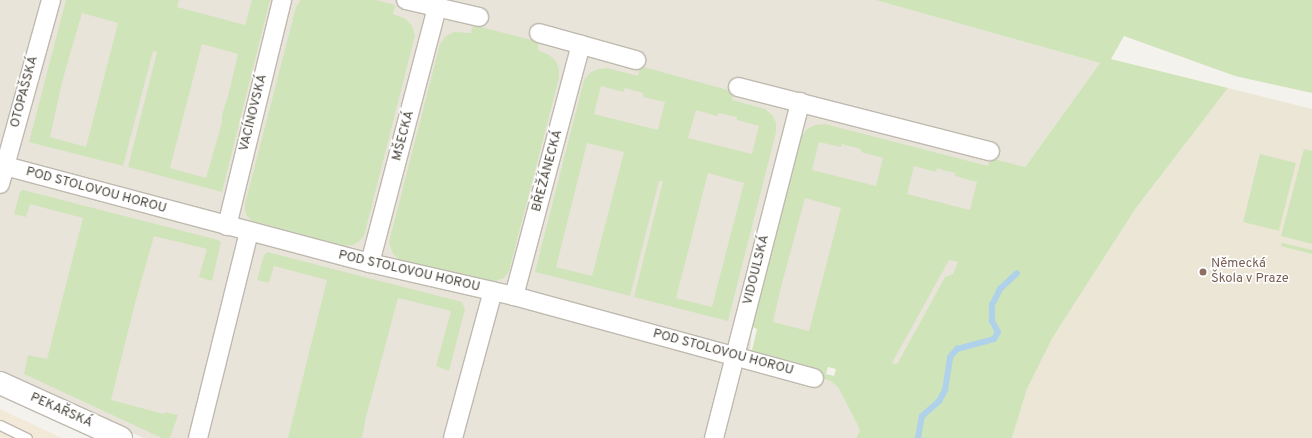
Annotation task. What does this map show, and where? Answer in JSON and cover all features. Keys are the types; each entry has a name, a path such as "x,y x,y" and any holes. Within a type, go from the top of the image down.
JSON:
{"street":[{"name":"OTOPAŠSKÁ","path":"0,184 51,0"},
{"name":"VACÍNOVSKÁ","path":"227,226 282,0"},
{"path":"406,0 479,17"},
{"name":"MŠECKÁ","path":"370,263 437,8"},
{"path":"538,33 636,60"},
{"name":"BŘEŽÁNECKÁ","path":"514,296 581,45"},
{"path":"738,87 990,152"},
{"name":"VIDOULSKÁ","path":"714,438 800,102"},
{"name":"POD STOLOVOU HOROU","path":"5,166 370,263 514,296 814,378"},
{"path":"198,438 249,232"},
{"path":"453,438 493,292"},
{"name":"PEKAŘSKÁ","path":"0,383 121,438"}],"lane":[{"path":"0,426 27,438"}],"shaded area":[{"path":"0,0 875,0 1100,63 964,251 953,274 945,277 897,364 752,327 750,359 830,381 838,387 860,430 856,438 143,438 0,371"},
{"name":"Německá Škola v Praze","path":"1228,88 1312,109 1312,438 1012,438 1027,389 1053,337 1136,208"},
{"path":"0,409 62,438 0,438"}],"green space":[{"path":"66,0 179,0 177,7 245,25 252,0 270,0 222,192 128,167 157,52 153,51 123,166 29,142","holes":["82,13 118,23 86,147 50,137 62,82","202,44 238,54 222,115 222,123 206,178 170,168"]},
{"path":"301,0 376,0 395,5 393,14 406,19 412,26 415,35 364,236 353,245 345,246 252,221 247,216 245,210 245,204 296,7"},
{"path":"875,0 1312,0 1312,93 1235,76 1124,36 1111,59 1228,88 1136,208 1053,337 1027,389 1012,438 856,438 860,430 838,387 830,381 750,359 757,329 752,327 802,136 807,129 815,125 825,124 988,166 990,158 1025,167 1100,63","holes":["819,142 841,147 842,144 861,149 861,152 883,158 876,186 812,170","914,166 936,172 937,168 956,173 955,176 977,182 970,210 907,194","805,198 841,208 809,331 773,322","949,260 958,262 953,274 945,277 897,364 892,363","828,367 836,369 834,376 826,374"]},
{"path":"473,25 539,42 538,50 549,55 556,61 559,69 559,78 509,271 504,278 492,282 399,259 393,254 389,242 440,44 446,36 454,32 471,33"},
{"path":"640,66 728,90 729,88 734,90 732,100 765,109 773,116 776,123 776,132 728,321 634,297 663,181 659,181 630,296 535,272 584,80 590,73 598,69 607,68 638,76","holes":["601,86 623,92 625,88 643,93 643,97 665,102 658,130 594,114","696,110 717,116 719,113 737,117 737,120 759,126 752,154 688,138","587,143 624,152 592,276 556,267","708,173 744,183 712,307 676,298"]},
{"path":"1304,149 1312,151 1312,244 1281,236"},
{"path":"1260,154 1296,163 1279,231 1243,222"},
{"path":"23,190 221,242 212,281 199,277 207,249 154,236 135,303 111,400 164,414 165,412 178,415 170,438 162,438 24,374 28,355 47,359 83,218 30,204 26,217 14,214 20,192"},
{"path":"1282,243 1312,250 1312,254 1281,246"},
{"path":"267,252 462,302 465,309 449,371 436,366 451,311 398,298 366,417 362,438 288,438 327,280 274,266 269,283 257,280 264,255"}],"waterway":[{"path":"918,438 922,416 939,401 945,390 950,357 957,349 994,339 998,332 992,321 992,305 1000,289 1017,273"}],"place":[{"name":"Německá Škola v Praze","path":"1203,272"}]}
